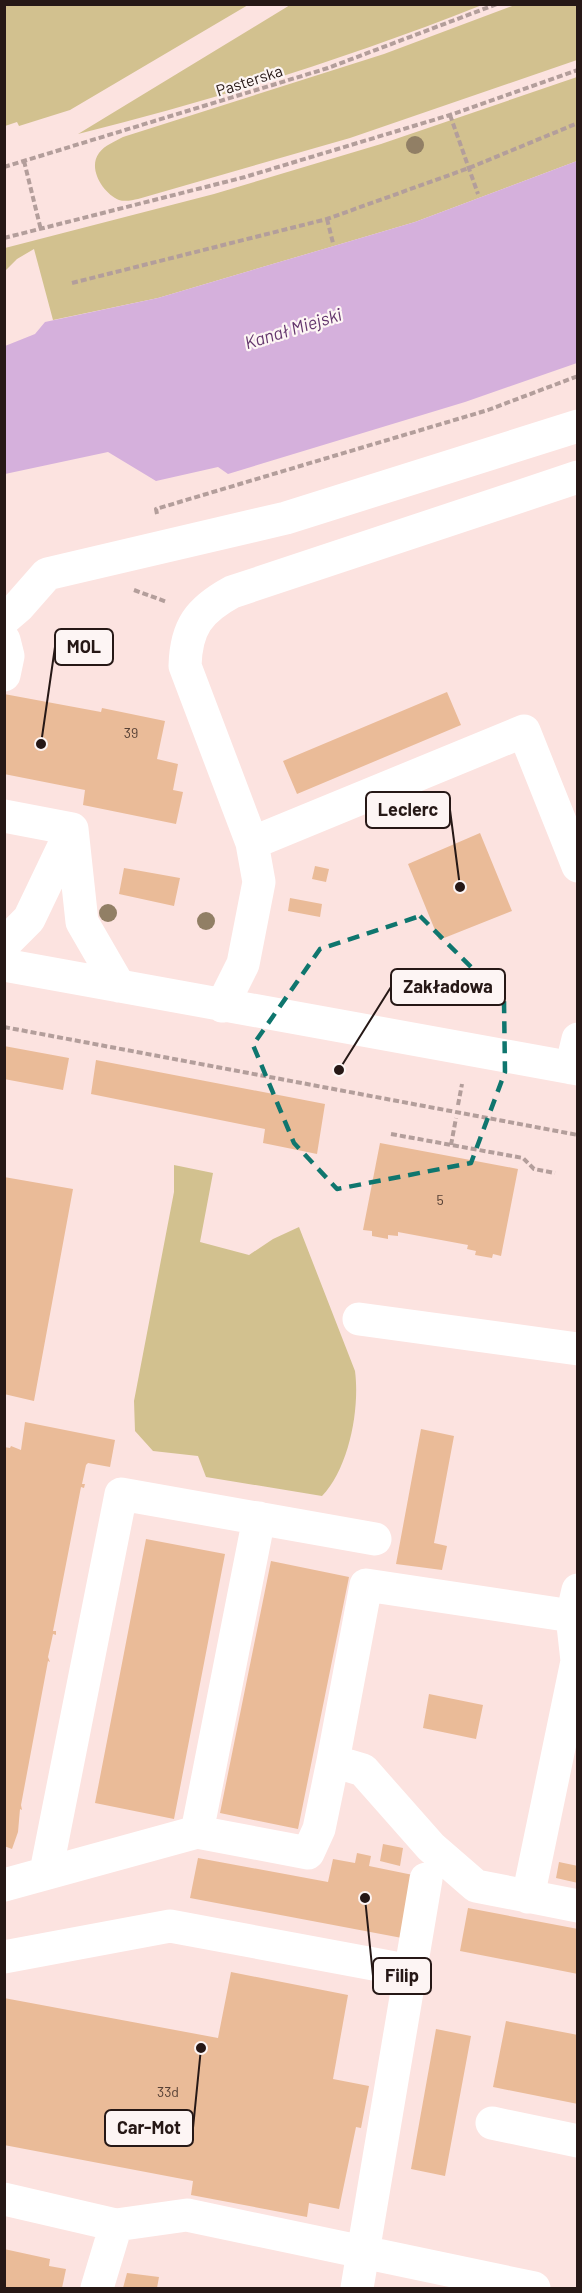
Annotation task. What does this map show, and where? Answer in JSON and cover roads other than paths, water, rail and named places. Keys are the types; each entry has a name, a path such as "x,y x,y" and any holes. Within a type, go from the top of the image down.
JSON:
{"street":[{"path":"4,619 18,607 47,574 286,518 578,426"},
{"path":"222,1006 243,964 259,882 252,843 185,666 188,637 201,613 210,604 232,592 578,477"},
{"path":"4,640 8,656 4,675"},
{"path":"252,843 524,731 578,866"},
{"path":"4,816 72,829"},
{"path":"4,944 29,919 72,829"},
{"path":"72,829 82,922 119,986"},
{"path":"4,965 222,1006 575,1059"},
{"path":"359,1319 578,1349"},
{"path":"46,1872 121,1494 375,1539"},
{"path":"197,1832 260,1518"},
{"path":"4,1886 46,1872 197,1832 308,1853 319,1829 366,1585 575,1603 577,1661 572,1715 528,1897"},
{"path":"333,1761 363,1770 431,1846 476,1886 578,1906"},
{"path":"357,2289 426,1879"},
{"path":"4,1957 170,1926 411,1971"},
{"path":"492,2123 578,2141"},
{"path":"4,2199 116,2225 187,2215 534,2289"},
{"path":"97,2289 116,2225"}],"water":[{"name":"Kanał Miejski","path":"577,161 577,363 465,402 228,474 218,467 156,481 108,452 5,474 5,346 35,334 45,322 158,298 415,222"}],"place":[{"name":"MOL","path":"41,744"},
{"name":"Leclerc","path":"460,887"},
{"name":"Zakładowa","path":"339,1070"},
{"name":"Filip","path":"365,1898"},
{"name":"Car-Mot","path":"201,2048"}]}
